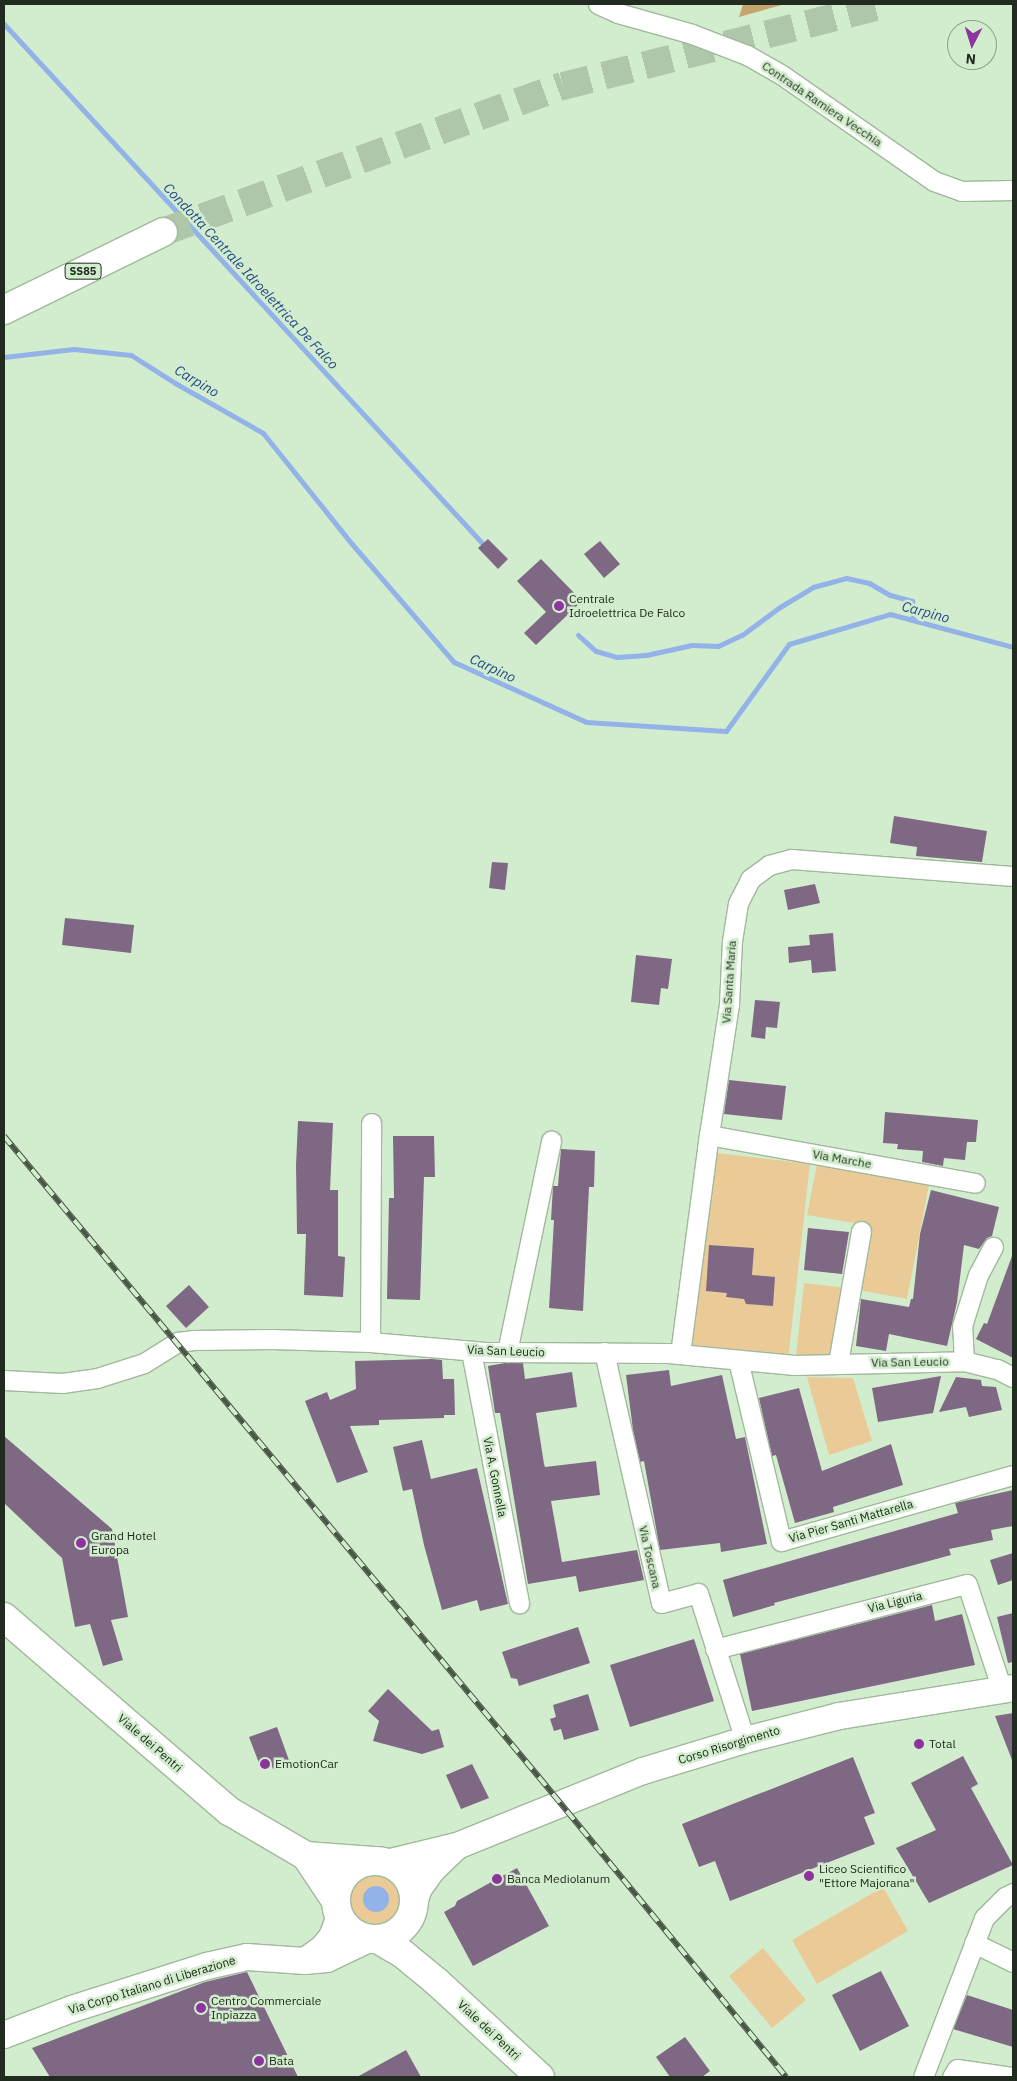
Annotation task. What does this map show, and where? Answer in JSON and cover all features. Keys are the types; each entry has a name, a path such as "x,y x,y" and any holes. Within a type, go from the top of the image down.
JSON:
{"main road":[{"name":"SS85","path":"4,310 163,232"},
{"name":"Viale dei Pentri","path":"4,1617 229,1811 306,1856 381,1862"},
{"name":"Viale dei Pentri","path":"306,1856 338,1908"},
{"path":"381,1862 406,1876 411,1883 414,1905 406,1924 400,1930 393,1935 373,1939 348,1928 338,1908 339,1886 347,1873 360,1864 381,1862"},
{"name":"Viale dei Pentri","path":"414,1905 420,1952 437,1982"},
{"name":"Viale dei Pentri","path":"373,1939 403,1954 437,1982 540,2077"}],"street":[{"name":"Contrada Ramiera Vecchia","path":"598,4 618,13 692,34 747,55 782,75 934,181 961,191 1013,190"},
{"name":"Via Santa Maria","path":"680,1354 709,1135 729,1004 733,932 738,904 750,879 769,865 791,859 1013,876"},
{"path":"370,1342 371,1123"},
{"name":"Via Marche","path":"709,1135 975,1183"},
{"path":"507,1352 551,1141"},
{"path":"838,1363 861,1231"},
{"path":"964,1361 962,1326 978,1275 993,1247"},
{"name":"Via San Leucio","path":"4,1380 62,1383 97,1378 144,1363 178,1342 272,1339 370,1342 507,1352 680,1354 794,1365 964,1361 998,1369 1013,1377"},
{"name":"Via A. Gonnella","path":"471,1350 519,1603"},
{"name":"Via Toscana","path":"604,1352 661,1604 698,1593 745,1740"},
{"name":"Via Pier Santi Mattarella","path":"738,1360 781,1541 1013,1475"},
{"name":"Via Liguria","path":"715,1648 967,1584 1008,1689"},
{"name":"Corso Risorgimento","path":"381,1862 456,1846 643,1771 745,1740 839,1716 1008,1689"},
{"name":"Corso Risorgimento","path":"414,1905 419,1888 432,1870 456,1846"},
{"path":"923,2077 984,1918 1005,1897 1013,1893"},
{"path":"305,1961 322,1949 332,1937 338,1908"},
{"name":"Via Corpo Italiano di Liberazione","path":"4,2035 72,2009 207,1966 247,1957 305,1961 328,1959 373,1939"},
{"path":"974,1943 1013,1962"},
{"path":"952,2077 957,2069 1013,2077"}],"shaded area":[{"path":"743,4 785,4 739,17"},
{"path":"708,1152 810,1164 788,1360 686,1348"},
{"path":"817,1164 929,1185 907,1299 859,1290 871,1226 807,1215"},
{"path":"804,1283 847,1288 833,1359 796,1355"},
{"path":"807,1377 853,1378 872,1441 829,1455"},
{"path":"385,1871 394,1876 401,1884 405,1893 405,1904 396,1921 379,1929 361,1926 348,1912 346,1894 349,1885 355,1877 364,1872"},
{"path":"883,1887 908,1931 817,1984 792,1940"},
{"path":"763,1948 806,2000 772,2028 729,1976"}],"water":[{"path":"376,1886 385,1890 389,1899 385,1908 376,1912 367,1908 363,1899 367,1890"}],"building":[{"path":"488,539 508,559 498,569 478,548"},
{"path":"600,541 620,564 604,578 584,554"},
{"name":"Centrale Idroelettrica De Falco","path":"541,559 582,601 536,645 524,633 546,612 517,581"},
{"path":"894,816 987,831 982,862 916,856 917,847 890,843"},
{"path":"492,862 508,863 505,890 489,888"},
{"path":"815,884 820,903 788,910 784,890"},
{"path":"65,918 134,925 131,953 62,945"},
{"path":"833,933 836,971 812,973 811,960 789,963 788,947 810,945 809,935"},
{"path":"636,955 672,959 668,989 661,988 659,1005 631,1002"},
{"path":"755,1000 780,1002 777,1028 766,1027 765,1039 751,1037"},
{"path":"729,1080 786,1086 782,1120 724,1114"},
{"path":"885,1112 978,1120 976,1142 967,1142 965,1160 944,1158 943,1166 922,1162 923,1151 897,1149 898,1144 883,1143"},
{"path":"298,1121 333,1123 330,1190 338,1190 338,1256 345,1257 343,1297 304,1295 306,1234 297,1234 296,1165"},
{"path":"393,1136 434,1136 435,1177 424,1177 420,1300 387,1299 389,1198 394,1198"},
{"path":"561,1149 595,1151 594,1187 589,1187 583,1311 549,1308 554,1220 551,1220 553,1186 558,1186"},
{"path":"931,1190 999,1207 992,1236 987,1238 979,1249 964,1245 957,1302 947,1346 889,1334 886,1351 856,1346 861,1299 909,1307 911,1299 913,1299 920,1234"},
{"path":"808,1228 849,1232 842,1274 804,1270"},
{"path":"709,1245 754,1248 752,1275 775,1277 773,1306 746,1304 744,1299 726,1297 727,1293 706,1291"},
{"path":"1012,1256 1013,1358 976,1339 984,1323 987,1324"},
{"path":"189,1285 209,1307 186,1328 166,1306"},
{"path":"442,1360 443,1379 454,1379 455,1415 444,1415 444,1418 379,1420 379,1425 350,1426 368,1472 337,1483 305,1401 327,1392 330,1400 356,1389 355,1361"},
{"path":"505,1363 523,1363 525,1379 572,1372 577,1407 536,1413 544,1464 545,1467 596,1461 600,1495 551,1501 562,1562 637,1550 644,1580 579,1592 576,1576 528,1584 500,1413 495,1413 488,1366"},
{"path":"669,1370 671,1386 722,1375 736,1439 745,1437 767,1544 721,1552 720,1543 660,1550 644,1461 640,1462 633,1430 626,1375"},
{"path":"941,1376 933,1413 878,1422 872,1388"},
{"path":"956,1377 981,1380 982,1386 996,1387 1002,1410 969,1417 966,1407 939,1412"},
{"path":"799,1388 822,1471 891,1444 903,1485 833,1507 834,1512 795,1523 776,1455 772,1456 759,1398"},
{"name":"Grand Hotel Europa","path":"4,1436 112,1529 128,1617 111,1620 123,1660 103,1666 90,1624 75,1627 62,1558 4,1503"},
{"path":"422,1440 431,1479 477,1468 508,1604 480,1611 477,1600 442,1610 424,1545 412,1489 403,1491 393,1447"},
{"path":"1013,1490 1013,1526 991,1530 993,1540 949,1549 951,1555 774,1603 775,1605 733,1617 723,1580 958,1513 955,1503"},
{"path":"1013,1553 1013,1580 998,1585 990,1560"},
{"path":"932,1605 935,1621 962,1614 975,1665 752,1711 740,1654"},
{"path":"1013,1613 1013,1662 1008,1663 997,1617"},
{"path":"578,1627 590,1663 519,1686 517,1679 511,1678 502,1652"},
{"path":"694,1639 714,1701 630,1727 610,1665"},
{"path":"388,1689 432,1731 439,1729 444,1747 422,1754 373,1741 379,1721 368,1711"},
{"path":"588,1694 599,1730 564,1740 561,1729 554,1731 550,1719 556,1717 553,1705"},
{"path":"1013,1713 1013,1760 1012,1760 995,1716"},
{"path":"277,1727 290,1763 273,1769 269,1759 259,1763 249,1737"},
{"path":"963,1756 978,1784 971,1788 1013,1865 929,1903 896,1848 936,1830 911,1783"},
{"path":"853,1757 875,1813 864,1817 875,1844 730,1901 715,1861 699,1867 682,1824"},
{"path":"472,1764 489,1798 461,1809 446,1775"},
{"path":"517,1868 549,1926 473,1966 444,1912 455,1906 457,1901"},
{"path":"881,1971 909,2026 860,2051 832,1995"},
{"name":"Centro Commerciale Inpiazza","path":"247,1972 298,2077 50,2077 32,2048 205,1982"},
{"path":"967,1995 1013,2010 1013,2047 953,2029"},
{"path":"685,2037 710,2071 702,2077 670,2077 656,2057"},
{"path":"406,2050 421,2077 357,2077"}],"waterway":[{"name":"Condotta Centrale Idroelettrica De Falco","path":"4,24 483,544"},
{"name":"Carpino","path":"4,357 74,349 131,355 175,383 263,433 352,544 454,662 586,722 726,731 789,644 890,614 1013,647"},
{"path":"578,635 596,651 617,657 646,655 692,645 718,646 742,635 780,607 813,587 846,578 869,583 890,595 912,601 913,620"}],"tunnel":[{"path":"163,232 563,86 888,4"}],"railway":[{"path":"4,1136 539,1777 786,2077"}],"place":[{"name":"Centrale Idroelettrica De Falco","path":"559,606"},
{"name":"Grand Hotel Europa","path":"81,1543"},
{"name":"Total","path":"919,1744"},
{"name":"EmotionCar","path":"265,1764"},
{"name":"Liceo Scientifico \"Ettore Majorana\"","path":"809,1876"},
{"name":"Banca Mediolanum","path":"497,1879"},
{"name":"Centro Commerciale Inpiazza","path":"201,2008"},
{"name":"Bata","path":"259,2061"}]}
